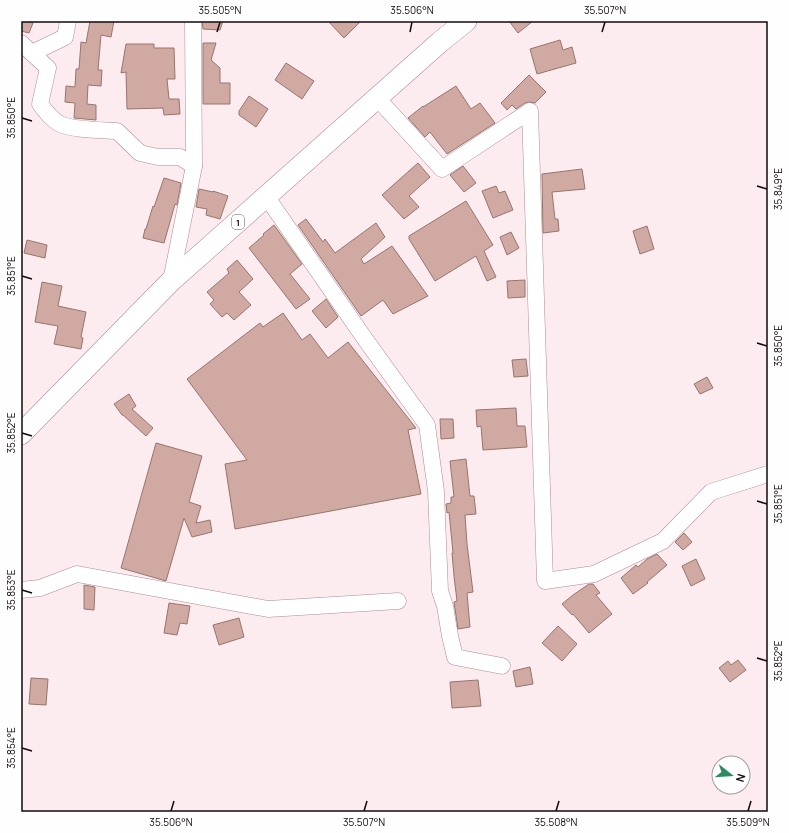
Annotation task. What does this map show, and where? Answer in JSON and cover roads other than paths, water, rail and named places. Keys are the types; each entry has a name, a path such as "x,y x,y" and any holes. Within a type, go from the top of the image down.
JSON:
{"main road":[{"name":"1","path":"21,434 171,281 440,42 466,21"}],"street":[{"path":"26,48 65,37 68,21"},
{"path":"171,281 194,166 193,21"},
{"path":"26,48 48,68 40,104 47,114 61,124 77,128 117,131 140,153 158,157 180,157 194,166"},
{"path":"377,98 442,169 530,111 545,581 594,574 663,541 711,492 768,474"},
{"path":"266,196 365,339 427,424 436,491 440,591 445,606 455,657 502,666"},
{"path":"21,590 40,588 77,574 268,609 398,601"}]}
